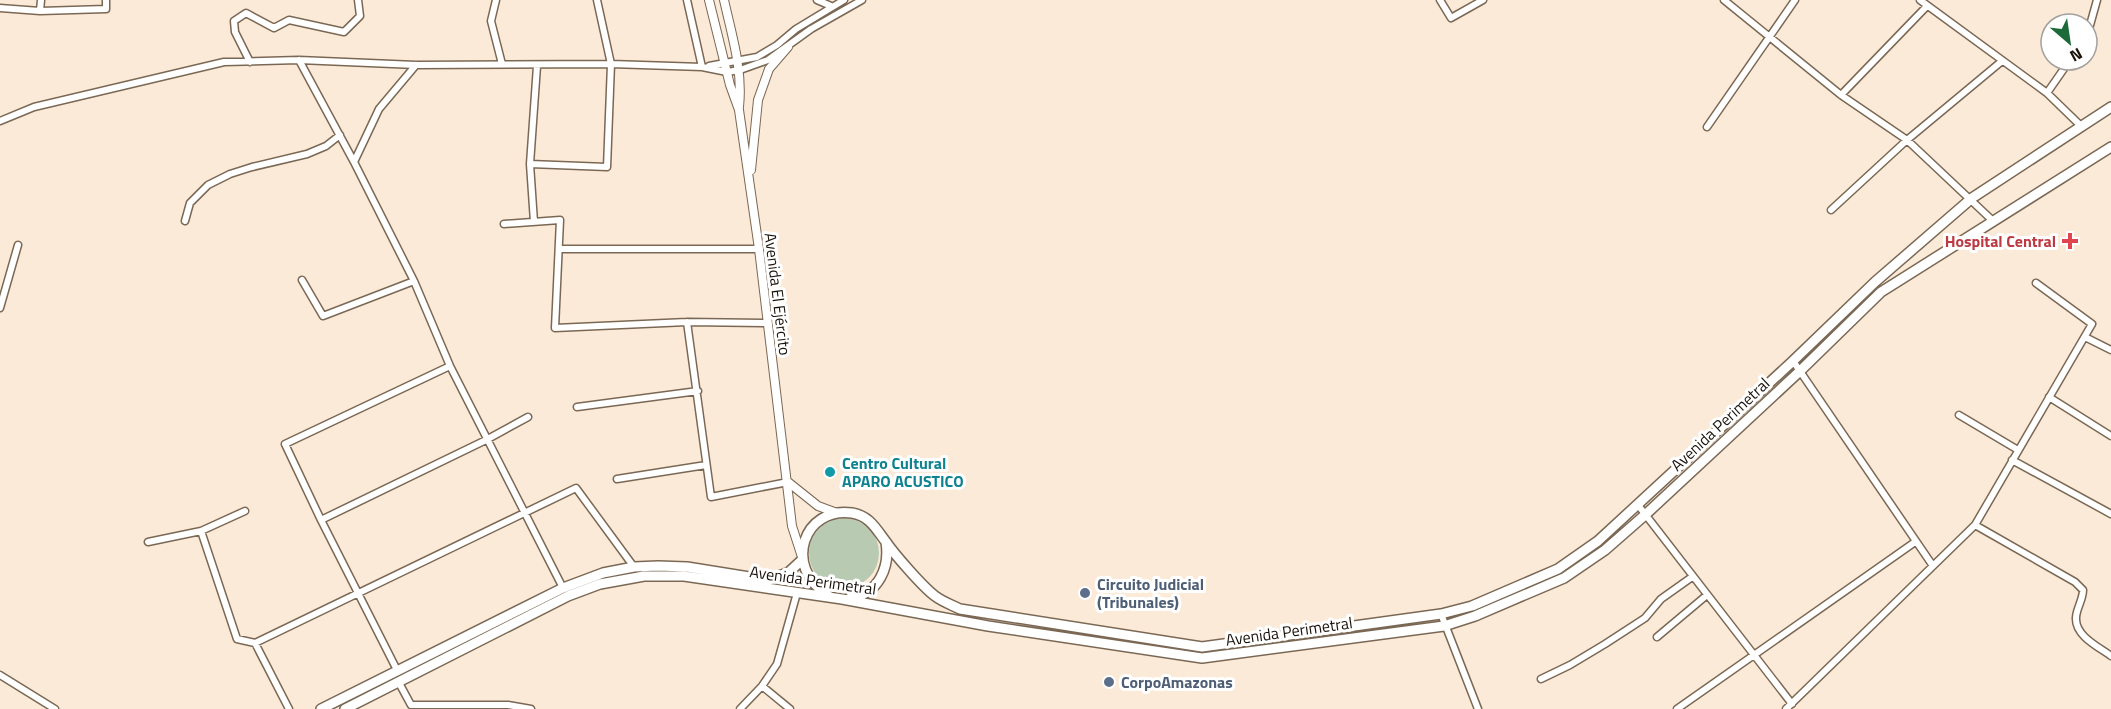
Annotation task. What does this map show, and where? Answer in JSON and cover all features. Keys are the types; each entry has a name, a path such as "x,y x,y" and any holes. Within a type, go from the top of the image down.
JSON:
{"main road":[{"name":"Avenida Perimetral","path":"886,542 934,596 960,609 1202,647 1441,614 1472,606 1558,569 1599,541 1875,282 1971,198 2111,107"},
{"name":"Avenida Perimetral","path":"345,709 568,596 600,584 644,576 684,576 842,598 988,626 1202,658 1444,626 1475,616 1564,578 1605,550 1800,371 1881,292 2111,147"},
{"path":"837,513 852,513 867,519 878,528 886,542 888,555 886,569 879,581 856,597 842,598 827,595 815,587 806,575 802,558 804,542 812,529 823,519 837,513"},
{"name":"Avenida Perimetral","path":"321,709 563,588 603,573 634,567 687,567 769,580 789,572 802,558"}],"street":[{"path":"40,11 41,0"},
{"path":"0,8 40,11 106,9 106,0"},
{"path":"249,62 236,32 234,21 246,13 274,28 289,20 344,32 360,16 358,0"},
{"path":"496,0 491,21 502,64"},
{"path":"530,164 607,167 611,64 597,0"},
{"path":"687,0 702,67"},
{"name":"Avenida El Ejército","path":"709,0 739,110 759,249 792,526 802,558"},
{"name":"Avenida El Ejército","path":"724,0 739,66 741,87 739,110"},
{"path":"817,0 831,6"},
{"path":"739,66 768,51 796,29 844,0"},
{"path":"0,121 33,106 224,62 299,60 416,65 611,64 726,68 768,60 811,29 862,0"},
{"path":"1440,0 1451,18 1483,0"},
{"path":"1724,0 1841,96 1907,140 1993,220"},
{"path":"1707,127 1795,0"},
{"path":"1920,0 2047,93 2082,127"},
{"path":"1841,96 1927,6"},
{"path":"750,183 758,100 770,69 788,47"},
{"path":"299,60 414,281 450,366 563,588"},
{"path":"1831,210 1907,140 2002,61"},
{"path":"354,162 379,109 416,65"},
{"path":"534,222 530,164 537,66"},
{"path":"2047,93 2062,72"},
{"path":"185,220 190,203 208,185 230,174 252,167 307,154 326,146 340,135"},
{"path":"504,224 560,220 555,328 687,322 768,322"},
{"path":"0,308 18,245"},
{"path":"558,249 759,249"},
{"path":"302,280 323,316 414,281"},
{"path":"1786,709 1975,525 2092,324 2036,283"},
{"path":"687,322 711,497 788,483 818,506 837,513"},
{"path":"2085,337 2111,350"},
{"path":"1793,361 1933,566"},
{"path":"397,670 285,444 450,366"},
{"path":"577,407 698,391"},
{"path":"2049,397 2111,436"},
{"path":"1959,415 2018,450"},
{"path":"321,520 486,440 528,417"},
{"path":"2012,460 2111,514"},
{"path":"617,478 706,465"},
{"path":"201,531 237,639 255,643 576,488 634,567"},
{"path":"1638,506 1792,704"},
{"path":"147,542 201,531 245,511"},
{"path":"1975,525 2075,582 2083,590 2083,598 2076,617 2078,628 2085,637 2111,656"},
{"path":"1677,709 1915,542"},
{"path":"1541,679 1570,665 1645,618 1661,599 1692,577"},
{"path":"740,709 762,686 777,664 797,593"},
{"path":"1657,637 1707,595"},
{"path":"1441,614 1478,709"},
{"path":"255,643 289,709"},
{"path":"0,675 55,709"},
{"path":"398,681 411,705 508,705 531,709"},
{"path":"762,686 790,709"},
{"path":"774,709 780,701"},
{"path":"747,702 751,709"}],"green space":[{"path":"844,518 857,521 869,528 876,540 879,553 876,566 869,578 857,585 844,588 831,585 819,578 812,566 809,553 812,540 819,528 831,521"}],"place":[{"name":"Hospital Central","path":"2070,241"},
{"name":"Centro Cultural APARO ACUSTICO","path":"830,472"},
{"name":"Circuito Judicial (Tribunales)","path":"1085,593"},
{"name":"CorpoAmazonas","path":"1109,682"}]}
